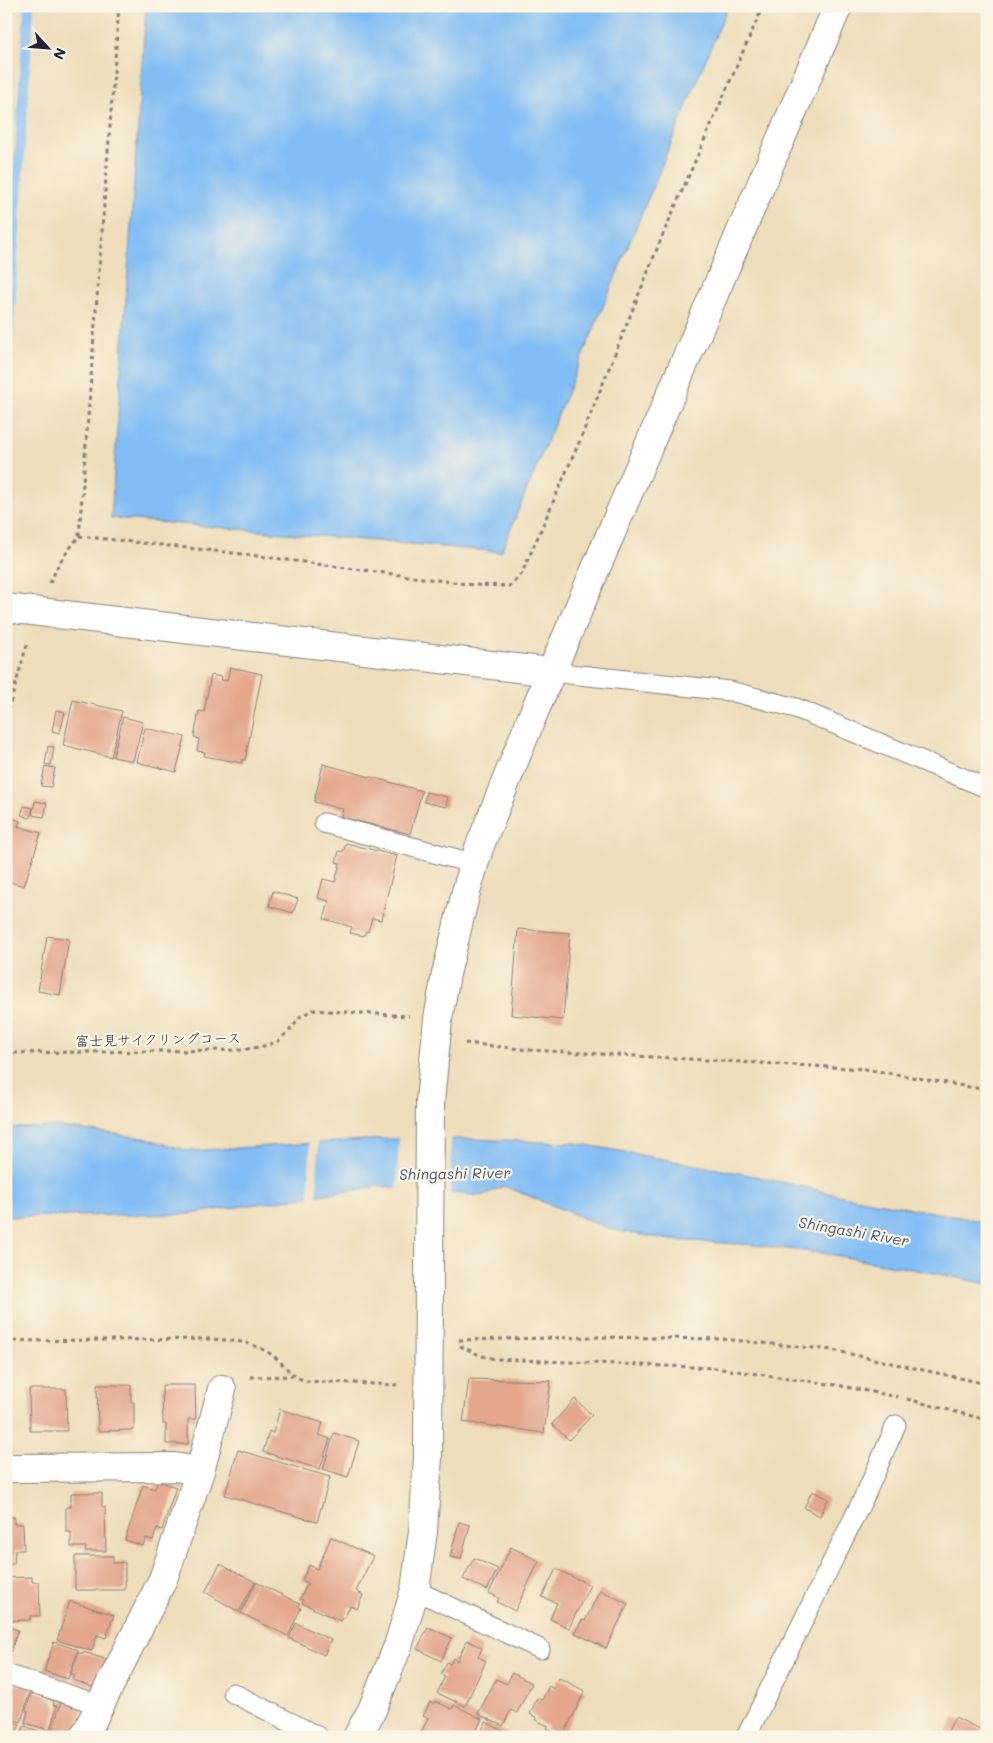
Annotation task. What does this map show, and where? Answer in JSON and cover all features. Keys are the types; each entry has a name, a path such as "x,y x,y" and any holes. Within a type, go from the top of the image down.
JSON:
{"street":[{"path":"357,1737 372,1710 398,1646 415,1590 423,1531 439,1334 430,1102 438,1019 446,974 466,892 497,801 551,672 838,6"},
{"path":"23,609 551,672"},
{"path":"84,1737 162,1580 200,1471 222,1389"},
{"path":"6,1468 174,1467 200,1471"}],"lane":[{"path":"551,672 730,691 796,708 987,788"},
{"path":"324,823 475,864"},
{"path":"746,1737 867,1491 896,1425"},
{"path":"415,1590 540,1649"},
{"path":"6,1674 100,1705"},
{"path":"233,1692 319,1737"}],"path":[{"path":"23,609 79,536 119,6"},
{"path":"79,536 251,555 474,586 510,586 522,573 530,555 581,438 661,239 763,6"},
{"path":"6,718 29,638"},
{"name":"富士見サイクリングコース","path":"6,1053 241,1050 277,1042 293,1027 301,1016 312,1010 416,1017"},
{"path":"458,1042 539,1050 864,1068 987,1090"},
{"path":"439,1334 722,1339 832,1350 987,1384"},
{"path":"6,1341 236,1340 258,1346 276,1359 294,1376 305,1381 404,1385"},
{"path":"458,1345 473,1353 495,1359 715,1368 770,1375 876,1392 987,1420"},
{"path":"222,1389 238,1379 251,1376 283,1378 294,1376"}],"water":[{"path":"146,6 728,6 501,552 111,518"},
{"name":"Shingashi River","path":"60,1127 145,1138 189,1151 380,1139 472,1139 576,1143 750,1175 843,1196 987,1222 987,1284 828,1254 756,1245 671,1240 613,1230 504,1186 481,1196 380,1186 189,1214 6,1217 6,1128"}],"pier":[{"path":"399,1136 451,1137 450,1195 397,1190"},
{"path":"318,1140 317,1197 309,1198 310,1141"}],"building":[{"path":"230,667 262,674 245,760 242,760 242,763 204,756 205,752 197,751 199,739 194,737 199,711 204,712 211,675 222,677 221,680 227,681"},
{"path":"73,700 122,711 111,757 63,745"},
{"path":"56,710 65,712 60,733 52,731"},
{"path":"123,717 143,722 133,761 113,757"},
{"path":"145,728 185,737 176,772 137,762"},
{"path":"48,746 54,747 51,765 45,764"},
{"path":"323,764 422,791 410,834 341,817 343,809 314,802"},
{"path":"45,766 55,768 51,787 41,786"},
{"path":"426,792 448,797 446,807 424,802"},
{"path":"35,801 47,803 44,817 32,815"},
{"path":"24,806 33,808 30,818 21,815"},
{"path":"6,816 20,821 18,826 41,833 24,886 6,881"},
{"path":"346,843 397,856 381,920 372,918 368,932 366,931 364,936 350,933 352,927 324,919 329,901 318,898 323,879 335,882 340,863 336,862 339,851 343,852"},
{"path":"273,891 298,899 293,913 269,906"},
{"path":"518,929 570,933 563,1020 511,1015"},
{"path":"47,936 69,939 60,995 38,991"},
{"path":"469,1379 551,1381 544,1433 463,1422"},
{"path":"97,1385 131,1385 131,1402 134,1402 134,1430 98,1431"},
{"path":"162,1385 195,1385 196,1419 188,1419 188,1444 166,1444 166,1424 163,1424"},
{"path":"29,1389 66,1389 67,1431 30,1431"},
{"path":"575,1399 592,1415 569,1440 552,1424"},
{"path":"280,1409 323,1423 319,1435 330,1439 320,1469 263,1452 269,1431 273,1433"},
{"path":"334,1433 359,1441 348,1477 323,1469"},
{"path":"238,1450 330,1477 317,1522 225,1495"},
{"path":"158,1481 176,1487 162,1530 157,1528 153,1540 146,1538 143,1546 125,1540 143,1485 155,1489"},
{"path":"812,1491 828,1499 820,1516 804,1508"},
{"path":"71,1493 102,1493 102,1507 105,1507 106,1551 85,1551 86,1547 71,1547 71,1532 66,1532 66,1507 71,1507"},
{"path":"6,1517 14,1517 14,1524 23,1524 24,1550 15,1550 14,1564 6,1564"},
{"path":"459,1522 470,1525 461,1559 450,1557"},
{"path":"331,1537 373,1556 356,1591 363,1595 357,1609 350,1606 344,1619 342,1618 340,1621 302,1603 303,1600 300,1599 308,1583 302,1580 309,1565 317,1569"},
{"path":"511,1547 539,1561 515,1611 497,1602 499,1598 489,1593"},
{"path":"75,1556 113,1556 113,1563 125,1562 125,1590 75,1590"},
{"path":"474,1558 498,1569 487,1590 463,1579"},
{"path":"220,1564 255,1582 239,1612 205,1592"},
{"path":"556,1569 590,1585 569,1628 550,1619 557,1603 542,1597"},
{"path":"32,1577 32,1582 39,1582 40,1616 30,1616 30,1620 6,1621 6,1578"},
{"path":"256,1582 300,1604 299,1607 301,1608 288,1636 241,1613"},
{"path":"600,1590 628,1604 606,1648 575,1633 582,1620 585,1621"},
{"path":"70,1601 114,1615 106,1638 97,1635 92,1651 57,1640"},
{"path":"296,1623 331,1640 324,1655 289,1638"},
{"path":"6,1626 18,1630 7,1663 6,1663"},
{"path":"428,1627 452,1638 441,1661 417,1649"},
{"path":"467,1640 482,1648 478,1657 486,1661 465,1706 437,1693 445,1676 441,1674 447,1662 450,1664 453,1658 457,1661"},
{"path":"54,1642 78,1650 68,1679 44,1671"},
{"path":"79,1652 108,1660 98,1689 73,1680 75,1675 71,1674"},
{"path":"512,1673 532,1683 517,1713 511,1710 503,1726 478,1714 496,1679 507,1684"},
{"path":"559,1678 585,1691 563,1736 547,1729 548,1726 536,1720 537,1718 530,1714 537,1698 542,1700 549,1686 554,1689"},
{"path":"6,1682 31,1688 21,1722 6,1717"},
{"path":"34,1691 47,1695 46,1698 54,1701 53,1705 57,1706 50,1730 25,1723 28,1711 26,1710 31,1694"},
{"path":"62,1699 84,1706 74,1737 64,1737 51,1733"},
{"path":"435,1701 452,1709 454,1705 482,1719 473,1737 419,1737 428,1718 423,1716 430,1702 434,1704"},
{"path":"955,1717 982,1730 979,1737 945,1737"},
{"path":"6,1719 20,1724 15,1737 6,1737"},
{"path":"486,1722 514,1737 479,1737"},
{"path":"24,1726 45,1733 44,1737 20,1737"}],"waterway":[{"path":"6,369 29,6"}]}
